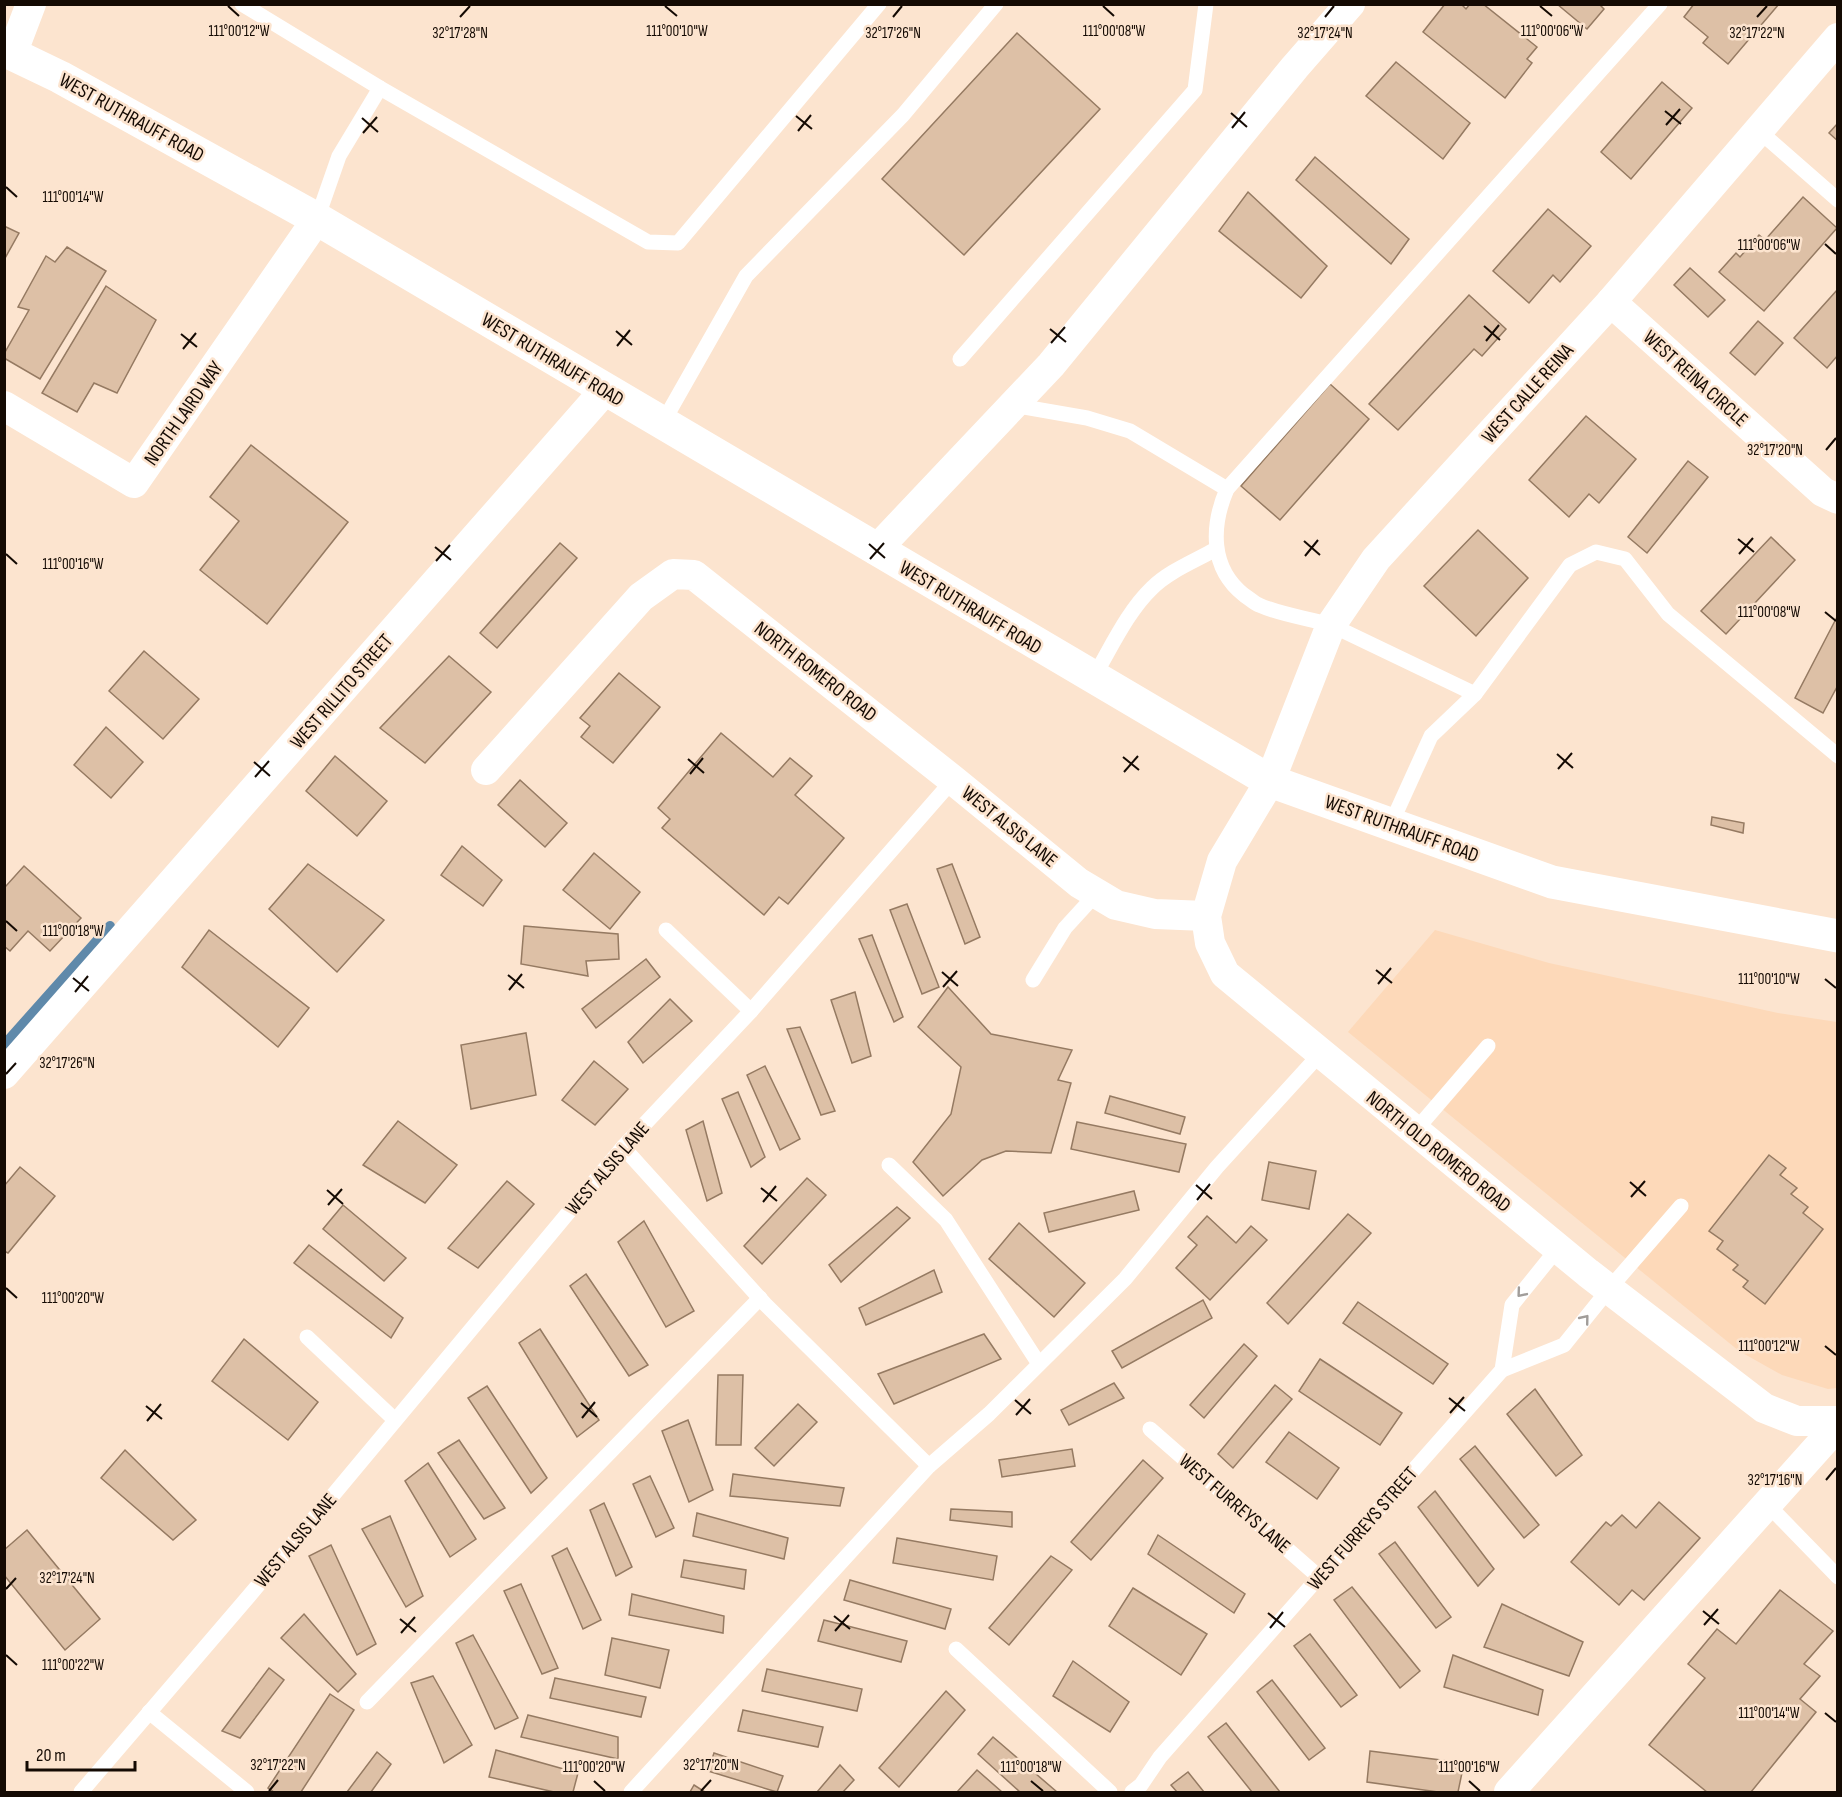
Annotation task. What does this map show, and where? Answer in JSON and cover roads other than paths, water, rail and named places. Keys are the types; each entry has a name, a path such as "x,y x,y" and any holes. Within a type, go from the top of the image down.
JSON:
{"main road":[{"name":"WEST RUTHRAUFF ROAD","path":"8,52 60,77 317,219 1269,781 1552,882 1838,936"}],"street":[{"path":"8,52 31,4"},
{"path":"876,550 1051,365 1288,76 1350,4"},
{"name":"WEST CALLE REINA","path":"1269,781 1331,625 1376,559 1611,302 1838,38"},
{"name":"NORTH LAIRD WAY","path":"4,406 134,483 317,219"},
{"name":"WEST REINA CIRCLE","path":"1611,302 1822,492 1838,499"},
{"name":"WEST RILLITO STREET","path":"4,1074 605,390"},
{"name":"NORTH ROMERO ROAD","path":"486,770 641,597 673,574 694,575 953,780"},
{"name":"WEST ALSIS LANE","path":"953,780 1079,883 1116,904 1155,914 1206,916"},
{"name":"NORTH OLD ROMERO ROAD","path":"1269,781 1222,861 1206,916 1210,943 1225,974 1558,1248 1764,1408 1797,1421 1838,1423"},
{"path":"1509,1792 1838,1423"}],"lane":[{"path":"242,4 380,88 648,242 678,243 879,4"},
{"path":"662,424 746,276 903,115 996,4"},
{"path":"960,359 1195,90 1206,4"},
{"path":"1475,694 1331,625 1257,605 1238,589 1223,571 1216,549 1215,526 1220,505 1227,489 1660,4"},
{"path":"317,219 339,156 380,88"},
{"path":"1758,130 1838,200"},
{"path":"1013,405 1087,418 1130,431 1227,489"},
{"path":"1093,678 1136,606 1153,586 1216,549"},
{"path":"1391,824 1431,736 1475,694 1570,565 1596,552 1625,559 1668,614 1838,756"},
{"name":"WEST ALSIS LANE","path":"81,1792 623,1147 751,1011 953,780"},
{"path":"1033,980 1065,928 1097,893"},
{"path":"666,930 751,1011"},
{"path":"1415,1131 1488,1046"},
{"path":"631,1792 929,1466 989,1414 1125,1279 1217,1167 1320,1054"},
{"path":"623,1147 760,1298 929,1466"},
{"path":"889,1165 946,1220 1039,1364"},
{"path":"1502,1370 1564,1345 1681,1206"},
{"path":"1502,1370 1512,1305 1558,1248"},
{"path":"367,1702 760,1298"},
{"path":"307,1337 395,1420"},
{"name":"WEST FURREYS STREET","path":"1132,1792 1141,1785 1160,1757 1502,1370"},
{"name":"WEST FURREYS LANE","path":"1150,1429 1319,1577"},
{"path":"1767,1504 1838,1576"},
{"path":"956,1649 1110,1792"},
{"path":"149,1712 247,1792"}],"waterway":[{"path":"4,1045 110,926"}]}
